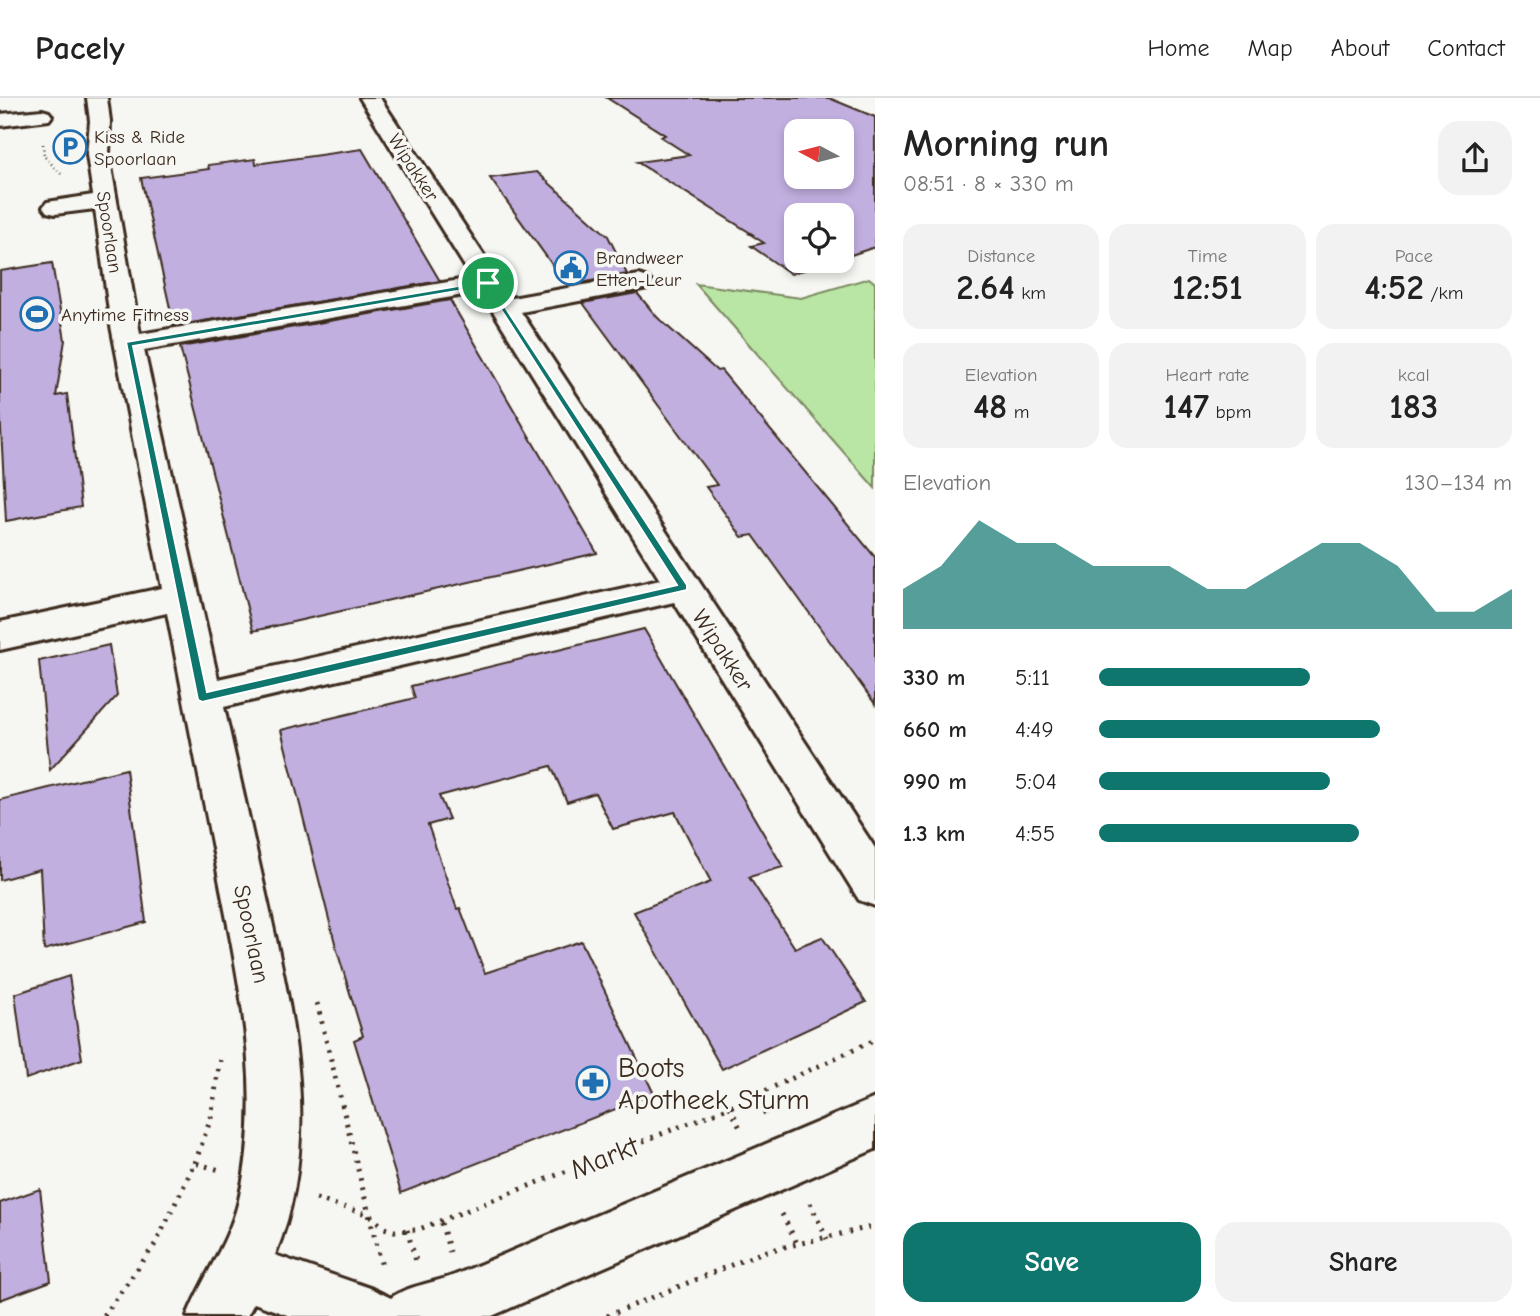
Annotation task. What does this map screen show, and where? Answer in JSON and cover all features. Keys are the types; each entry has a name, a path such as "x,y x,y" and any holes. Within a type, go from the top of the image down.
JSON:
{"street":[{"name":"Spoorlaan","path":"77,98 80,123 98,155"},
{"name":"Spoorlaan","path":"97,98 100,121 98,155 129,344 151,532 182,597 266,999 275,1073 275,1150 270,1185 258,1227 228,1293"},
{"name":"Wipakker","path":"370,98 875,886"},
{"path":"0,120 42,116"},
{"path":"55,207 105,201"},
{"path":"129,344 496,295 639,283"},
{"path":"202,697 683,587"},
{"path":"0,636 182,597"},
{"path":"412,1316 431,1313 465,1299 875,1123"},
{"path":"228,1293 370,1316"}],"path":[{"name":"Markt","path":"370,1215 384,1228 394,1231 417,1230 440,1223 730,1107 875,1041"},
{"path":"607,1316 763,1252 875,1226"}],"green space":[{"path":"869,278 875,283 875,488 696,284 801,298"}],"building":[{"path":"607,98 829,98 875,117 875,247 854,254 854,203 784,203 784,269 751,246 764,243 752,234 637,162 689,155 661,137 665,135"},
{"path":"362,149 440,281 174,326 141,178 209,169 208,165 255,159 256,164"},
{"path":"537,172 608,236 627,274 571,285 565,276 561,277 490,178"},
{"path":"52,263 65,340 56,396 67,394 81,507 6,521 0,411 0,271"},
{"path":"637,293 657,317 717,371 721,370 875,557 875,704 753,535 742,537 706,487 717,485 583,303"},
{"path":"450,300 597,553 253,631 180,347"},
{"path":"644,629 783,867 749,877 795,948 822,937 866,1002 722,1069 634,912 711,882 675,812 613,829 595,793 567,802 551,766 439,796 449,819 428,825 457,909 460,908 485,973 581,941 654,1094 401,1193 354,1040 363,1036 336,947 281,730 415,698 411,686"},
{"path":"109,645 117,696 50,770 39,661"},
{"path":"126,769 146,922 44,950 40,869 0,880 0,800"},
{"path":"69,976 82,1059 26,1079 15,994"},
{"path":"40,1189 51,1281 0,1300 0,1203"}],"place":[{"name":"Kiss & Ride Spoorlaan","path":"70,147"},
{"name":"Brandweer Etten-Leur","path":"571,268"},
{"name":"Anytime Fitness","path":"37,314"},
{"name":"Boots Apotheek Sturm","path":"593,1083"}],"route":[{"path":"488,283 683,587 202,697 129,344 488,283"}]}
